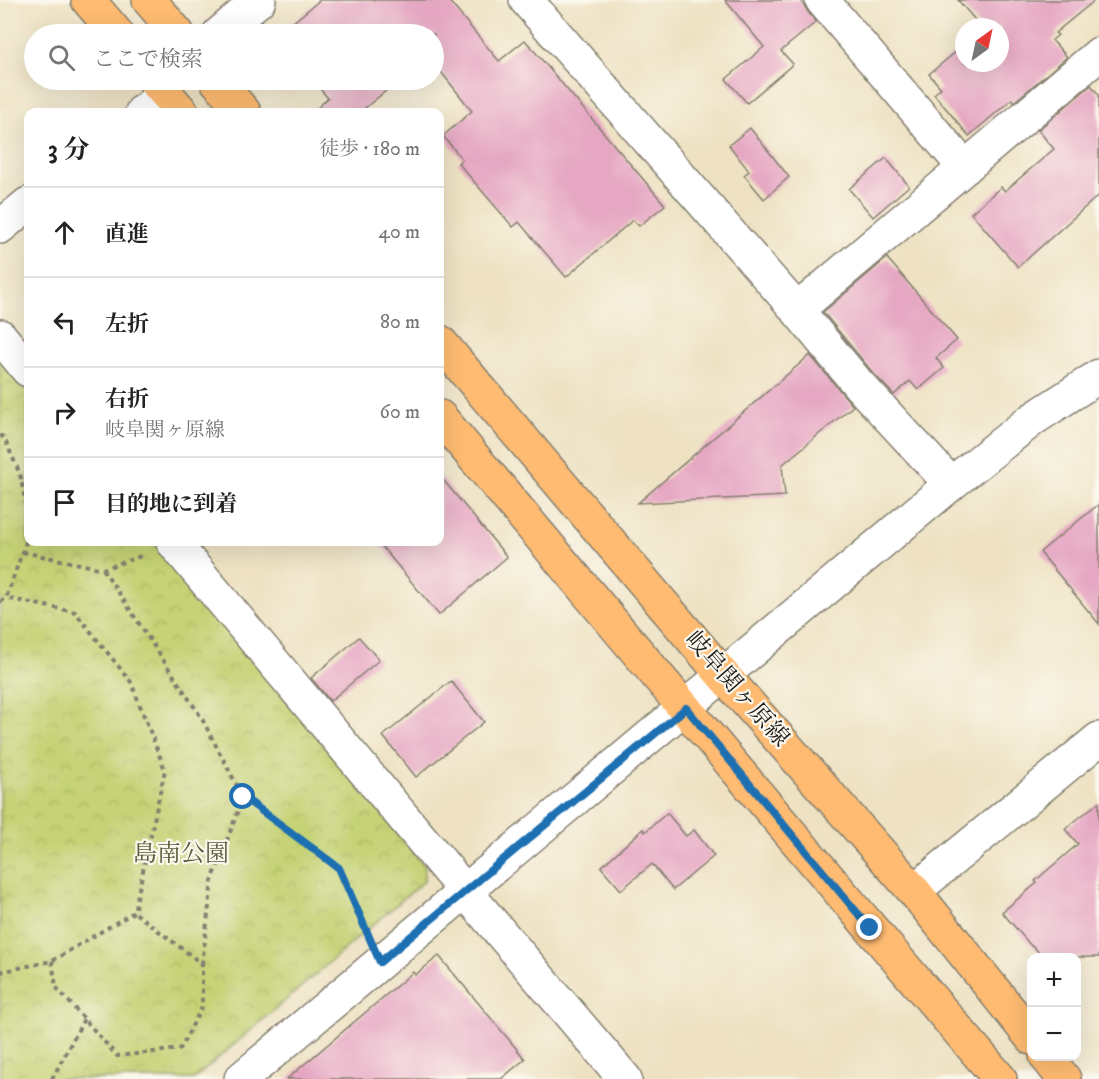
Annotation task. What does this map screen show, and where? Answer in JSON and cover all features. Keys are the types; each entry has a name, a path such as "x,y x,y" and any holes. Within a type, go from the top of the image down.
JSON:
{"main road":[{"path":"88,0 108,24"},
{"path":"149,0 169,24"},
{"path":"225,90 240,108"},
{"name":"岐阜関ヶ原線","path":"444,347 722,674 914,891 1027,1032"},
{"name":"岐阜関ヶ原線","path":"444,422 1000,1079"}],"street":[{"path":"231,24 259,0"},
{"path":"526,0 859,384 951,484"},
{"path":"822,0 965,168"},
{"path":"797,310 1099,54"},
{"path":"0,227 24,207"},
{"path":"0,336 24,365"},
{"path":"241,1079 951,484 1033,419 1099,376"},
{"path":"178,546 625,1079"},
{"path":"914,891 1099,739"}],"path":[{"path":"0,435 4,438 20,474 24,494"},
{"path":"0,602 6,598 25,546"},
{"path":"23,552 103,569 167,546"},
{"path":"103,569 201,717 243,797 339,868 380,962"},
{"path":"0,972 52,961 134,912 165,770 131,682 75,612 6,598"},
{"path":"52,961 56,987 117,1056 180,1049 202,1007 202,964 212,881 243,797"},
{"path":"134,912 202,964"},
{"path":"52,1079 84,1019"}],"green space":[{"name":"島南公園","path":"0,356 24,385 24,546 159,546 425,866 424,881 194,1079 0,1079"}],"building":[{"path":"320,0 448,0 499,61 525,40 665,205 639,226 633,220 566,277 519,222 513,227 458,163 462,159 444,137 472,111 444,76 444,24 291,24"},
{"path":"725,0 801,0 816,22 781,51 793,64 747,103 726,79 764,47"},
{"path":"958,0 1095,0 1055,33 1058,35 1052,40 1067,57 1014,102 1012,99 969,136 934,94 941,88 929,74 955,52 955,72 1009,72 1009,18 973,18"},
{"path":"1091,85 1099,95 1099,195 1018,267 971,213 1001,187 1005,191 1054,149 1038,130"},
{"path":"321,90 387,90 365,108 317,108 328,98"},
{"path":"750,128 789,177 764,199 744,175 749,171 729,145"},
{"path":"886,158 909,186 873,217 849,189"},
{"path":"887,258 957,340 936,358 944,368 918,390 910,381 894,395 823,312"},
{"path":"810,355 853,406 782,465 785,496 638,503"},
{"path":"444,481 507,557 439,615 381,546 444,546"},
{"path":"1099,504 1099,624 1040,552"},
{"path":"359,637 379,660 330,701 311,678"},
{"path":"451,681 484,722 416,777 383,736"},
{"path":"1099,802 1099,957 1081,957 1081,953 1039,953 1002,912 1078,844 1065,829"},
{"path":"667,813 686,836 694,830 714,856 673,890 652,864 621,890 601,867 643,829 645,832"},
{"path":"439,956 525,1059 501,1079 287,1079 413,972 415,975"}],"route":[{"path":"243,797 339,868 380,962 686,708 870,928"}]}
